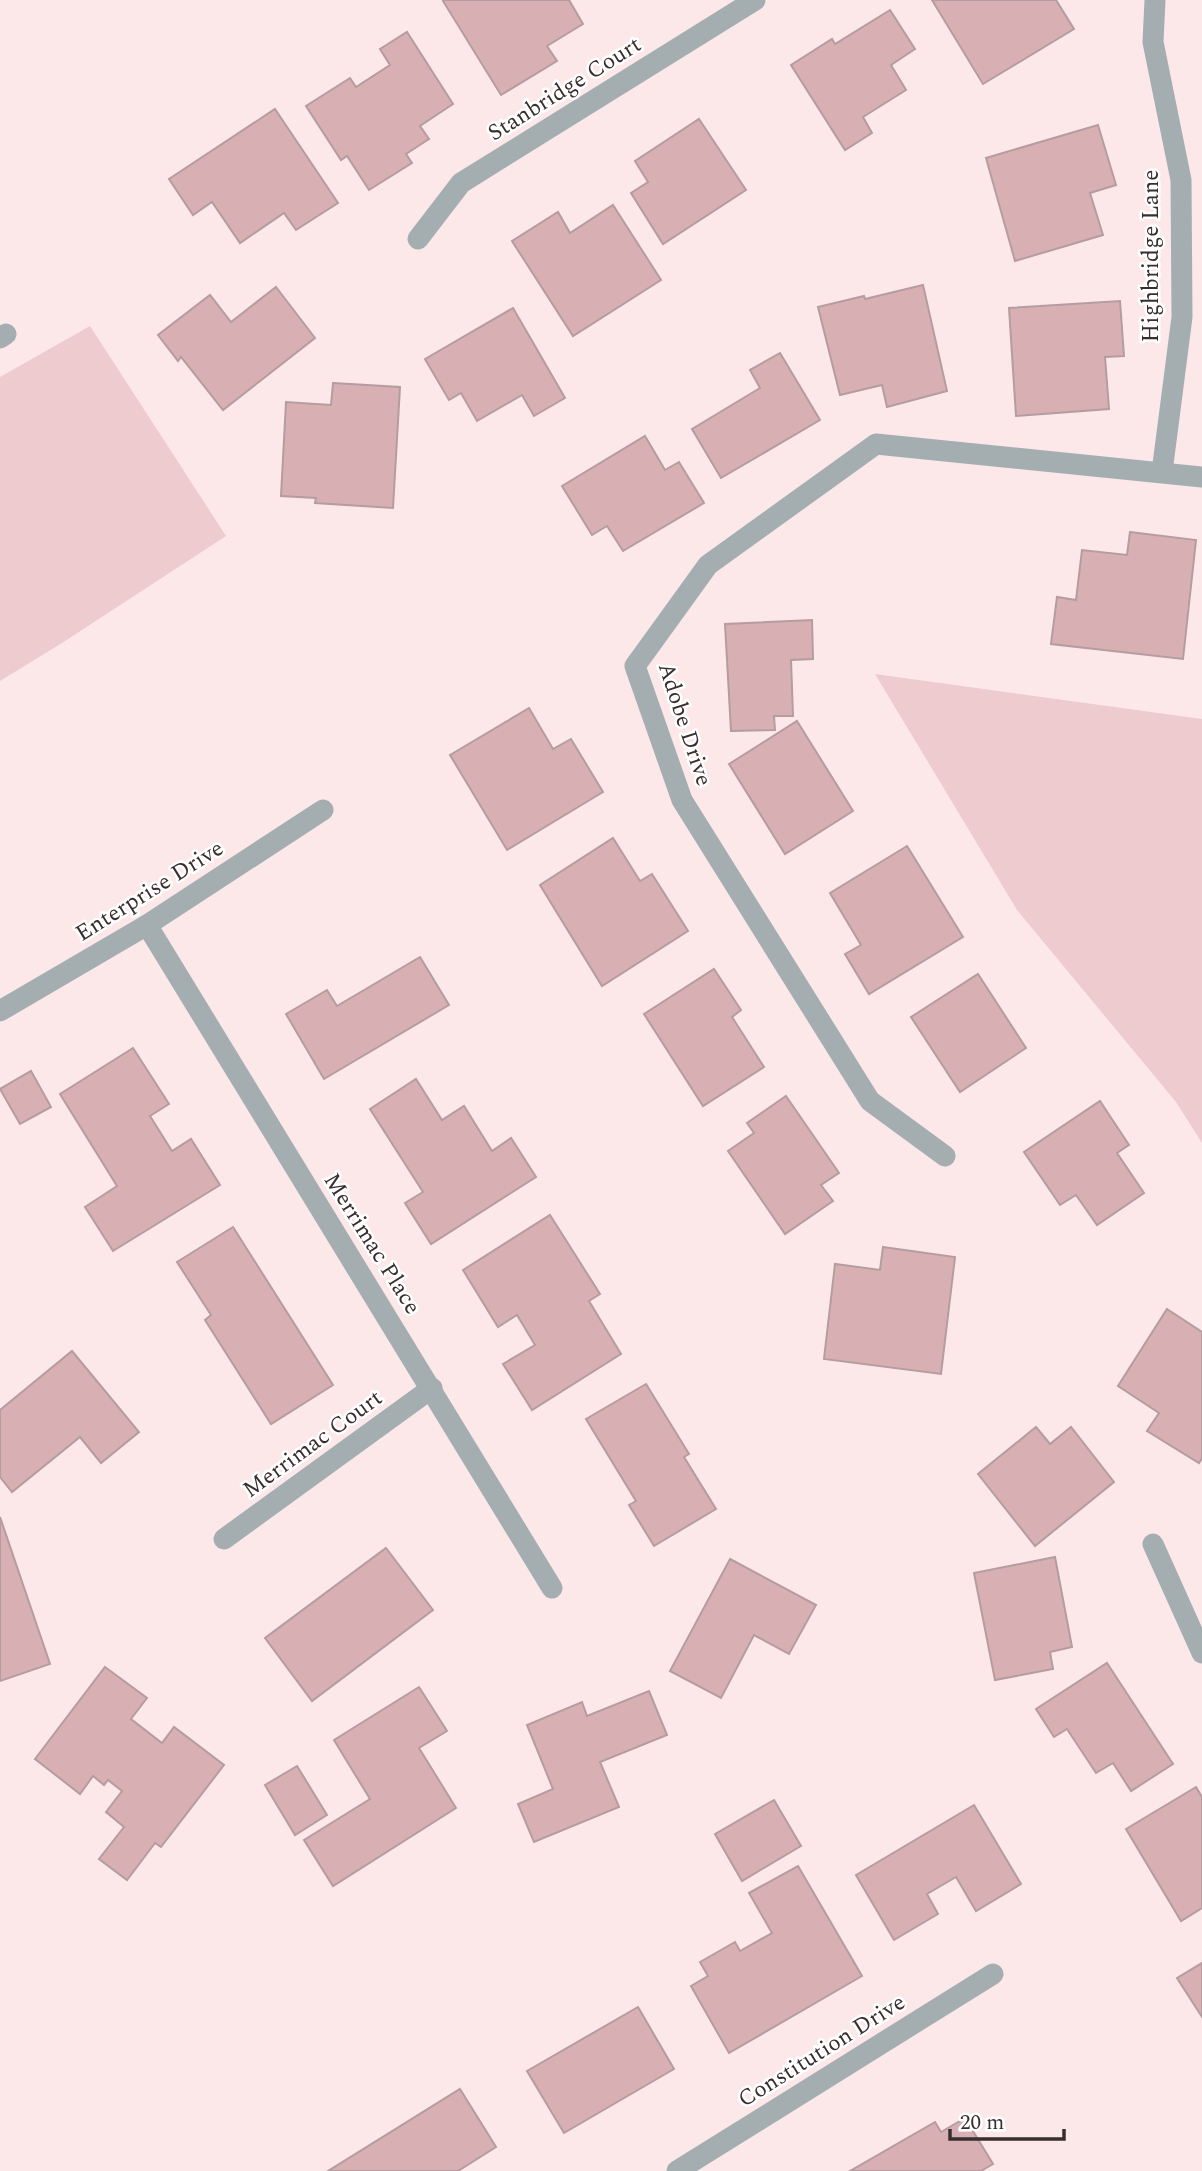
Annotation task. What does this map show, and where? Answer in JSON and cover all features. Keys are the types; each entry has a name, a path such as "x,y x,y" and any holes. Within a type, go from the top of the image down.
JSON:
{"street":[{"name":"Stanbridge Court","path":"418,239 461,183 755,0"},
{"name":"Highbridge Lane","path":"1155,0 1153,42 1181,180 1182,317 1162,472"},
{"name":"Adobe Drive","path":"945,1156 870,1101 682,800 635,666 708,565 876,444 1202,477"},
{"name":"Enterprise Drive","path":"0,1011 147,925 323,810"},
{"name":"Merrimac Place","path":"147,925 552,1588"},
{"name":"Merrimac Court","path":"224,1539 432,1388"},
{"path":"1153,1544 1202,1653"},
{"name":"Constitution Drive","path":"677,2171 993,1974"}],"shaded area":[{"path":"90,326 226,536 0,681 0,377"},
{"path":"875,674 1202,719 1202,1143 1176,1102 1017,910"}],"building":[{"path":"569,0 583,24 547,46 557,61 501,95 443,1"},
{"path":"932,0 1056,0 1074,29 983,84"},
{"path":"890,10 915,49 891,65 906,90 863,117 872,133 845,150 791,65 832,39 835,44"},
{"path":"407,32 453,104 420,126 429,139 406,154 412,163 369,190 347,156 341,160 306,106 350,78 356,87 390,65 380,49"},
{"path":"275,109 338,203 296,230 284,213 240,243 212,202 193,215 169,179"},
{"path":"699,119 746,190 663,244 631,193 648,182 635,161"},
{"path":"1098,125 1116,185 1090,193 1103,235 1015,261 986,158"},
{"path":"613,205 661,280 573,336 512,241 558,212 570,233"},
{"path":"923,285 947,391 887,407 882,385 840,395 818,307"},
{"path":"276,287 315,338 223,410 181,357 178,361 158,335 210,295 231,322"},
{"path":"1120,301 1124,356 1105,357 1109,409 1016,416 1009,308"},
{"path":"513,308 565,398 534,416 522,395 477,421 461,393 449,400 425,359"},
{"path":"780,353 820,420 721,478 692,429 760,388 750,370"},
{"path":"333,383 400,387 393,508 315,503 316,498 281,496 286,402 331,405"},
{"path":"645,436 665,470 679,462 704,503 623,551 607,526 592,535 562,486"},
{"path":"1130,532 1196,540 1183,659 1051,644 1057,597 1076,600 1082,550 1127,555"},
{"path":"812,620 813,659 791,660 793,716 774,716 775,730 731,731 725,624"},
{"path":"529,708 553,749 571,739 603,792 507,850 450,755"},
{"path":"797,721 853,811 785,854 729,764"},
{"path":"613,838 640,881 652,874 688,931 602,986 540,885"},
{"path":"907,846 963,937 869,994 845,954 861,945 830,893"},
{"path":"420,957 449,1005 324,1079 286,1014 327,990 337,1006"},
{"path":"714,969 741,1010 732,1017 764,1067 703,1106 644,1014"},
{"path":"978,974 1026,1048 960,1092 911,1017"},
{"path":"133,1048 169,1104 150,1116 172,1151 191,1139 220,1185 113,1251 85,1207 117,1186 60,1094"},
{"path":"31,1071 51,1107 20,1124 0,1089"},
{"path":"416,1079 442,1120 464,1106 492,1151 511,1138 536,1177 431,1244 405,1203 423,1192 370,1109"},
{"path":"786,1096 839,1173 821,1185 833,1201 785,1234 728,1151 754,1133 747,1123"},
{"path":"1100,1101 1129,1145 1117,1153 1144,1193 1097,1225 1076,1195 1060,1205 1024,1152"},
{"path":"550,1215 600,1294 589,1301 621,1354 532,1410 503,1364 535,1345 517,1315 498,1327 463,1270"},
{"path":"233,1227 333,1385 271,1424 205,1320 211,1315 177,1262"},
{"path":"883,1247 955,1257 941,1374 824,1359 835,1264 880,1270"},
{"path":"1167,1309 1202,1332 1202,1458 1199,1463 1147,1431 1159,1413 1118,1386"},
{"path":"72,1351 139,1432 101,1463 80,1437 12,1492 0,1477 0,1410"},
{"path":"646,1384 689,1454 684,1457 716,1509 654,1546 629,1505 636,1501 586,1419"},
{"path":"1036,1427 1050,1444 1071,1427 1114,1482 1035,1546 978,1474"},
{"path":"0,1517 50,1664 0,1681"},
{"path":"386,1548 433,1610 312,1701 265,1638"},
{"path":"1055,1557 1072,1647 1050,1652 1053,1669 995,1680 974,1573"},
{"path":"730,1559 816,1605 789,1654 754,1635 721,1698 670,1671"},
{"path":"1107,1663 1173,1764 1131,1791 1113,1763 1096,1773 1067,1729 1054,1737 1036,1709"},
{"path":"105,1667 147,1698 131,1719 162,1743 174,1727 224,1765 161,1847 155,1843 127,1880 99,1859 124,1827 106,1812 122,1791 108,1780 104,1785 93,1776 80,1794 35,1759"},
{"path":"419,1687 447,1731 419,1748 456,1808 333,1886 304,1840 370,1799 334,1740"},
{"path":"649,1691 667,1735 600,1762 619,1807 534,1842 518,1804 553,1789 527,1725 582,1702 587,1716"},
{"path":"297,1766 327,1815 295,1835 265,1785"},
{"path":"1196,1787 1202,1797 1202,1908 1181,1921 1126,1829"},
{"path":"774,1800 801,1846 742,1881 715,1834"},
{"path":"974,1805 1021,1884 976,1911 956,1877 927,1894 938,1914 894,1940 856,1875"},
{"path":"798,1866 862,1976 729,2053 691,1986 708,1976 700,1962 735,1942 740,1951 772,1933 749,1893"},
{"path":"1202,1963 1202,2017 1177,1978"},
{"path":"638,2007 674,2069 564,2133 527,2071"},
{"path":"460,2089 496,2147 458,2171 328,2171"},
{"path":"965,2118 993,2164 981,2171 850,2171 935,2122 941,2132"}]}
